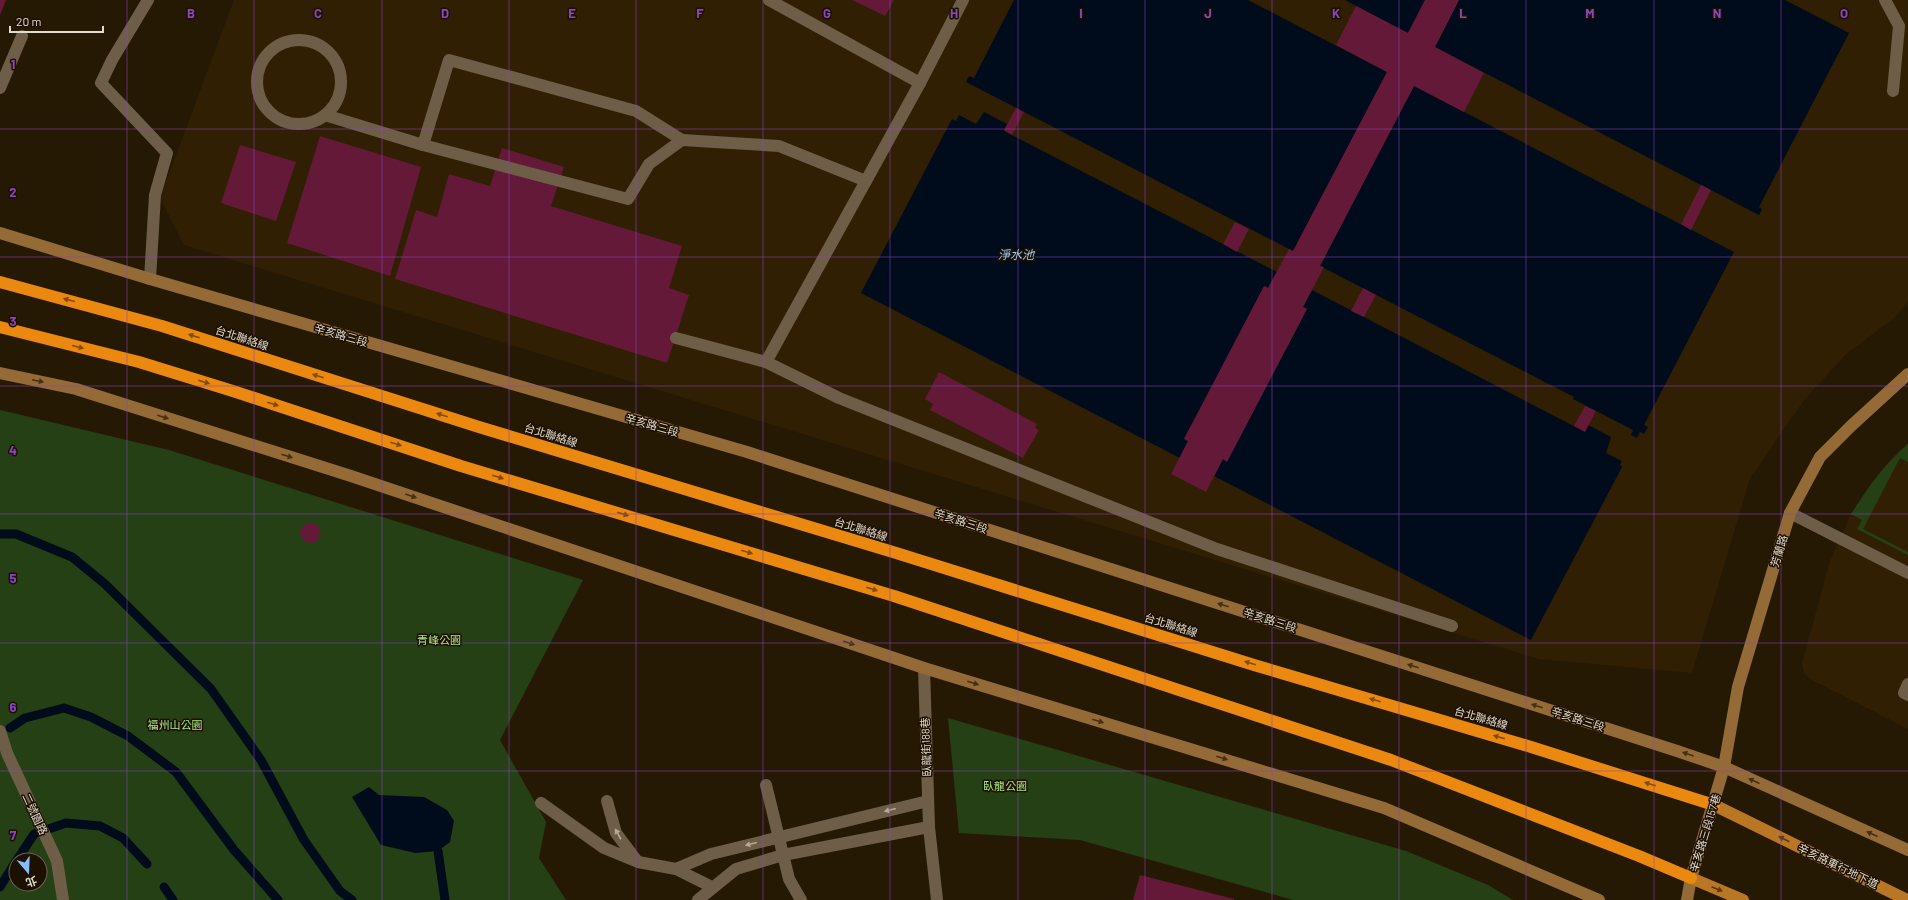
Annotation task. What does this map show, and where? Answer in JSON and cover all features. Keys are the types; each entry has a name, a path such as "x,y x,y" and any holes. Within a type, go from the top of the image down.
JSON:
{"highway":[{"name":"台北聯絡線","path":"0,282 162,326 479,427 901,554 1254,665 1528,746 1714,805"},
{"path":"0,327 139,362 236,392 461,466 894,596 1391,760 1639,856 1691,878"}],"main road":[{"name":"辛亥路三段","path":"0,233 150,279 748,452 1724,767 1908,850"},
{"path":"0,373 76,389 351,476 924,668 1384,808 1599,900"},
{"name":"芳蘭路","path":"1724,767 1738,687 1790,513 1820,458 1851,426 1908,374"},
{"name":"辛亥路三段157巷","path":"1687,900 1691,878 1714,805 1724,767"},
{"name":"辛亥路車行地下道","path":"1714,805 1907,900"},
{"path":"1691,878 1743,900"}],"street":[{"path":"148,0 112,60 101,84 168,153 155,195 150,279"},
{"path":"769,0 920,83"},
{"path":"766,362 920,83 963,0"},
{"path":"1885,0 1899,26 1892,91"},
{"path":"0,88 22,36"},
{"path":"325,115 334,106 340,94 342,81 339,68 333,57 324,47 312,42 299,40 286,42 273,49 263,60 257,74 257,88 261,102 270,113 283,122 297,124 312,122 325,115 423,144 628,199 649,164 682,140"},
{"path":"423,144 449,60 636,111 682,140 779,146 866,181"},
{"path":"676,338 766,362 839,398 1217,549 1452,626"},
{"path":"1790,513 1908,573"},
{"name":"臥龍街188巷","path":"924,668 929,827 937,900"},
{"path":"1908,684 1904,693 1908,695"},
{"name":"二號園路","path":"0,731 7,753 57,861 63,900"},
{"path":"766,785 789,879 801,900"},
{"path":"607,801 616,833 638,862"},
{"path":"676,869 711,854 928,801"},
{"path":"541,803 604,848 638,862 676,869 712,887"},
{"path":"698,900 736,868 783,855 929,827"}],"shaded area":[{"path":"234,0 1908,0 1908,302 1894,318 1845,355 1805,399 1750,478 1692,673 1539,659 184,245 160,198"},
{"path":"1908,444 1908,729 1810,679 1804,673 1802,663 1830,561 1851,514 1871,483 1893,457"}],"green space":[{"name":"福州山公園","path":"0,410 169,450 583,580 500,740 546,822 539,858 566,900 0,900"},
{"path":"1908,444 1908,462 1900,458 1863,529 1908,552 1908,555 1857,529 1862,520 1851,514 1884,468"},
{"name":"臥龍公園","path":"948,718 1406,851 1488,885 1513,900 1293,900 1080,840 959,833"}],"water":[{"path":"1014,0 1248,0 1387,72 1293,251 966,82 969,76 974,78"},
{"path":"1345,0 1425,0 1408,33"},
{"path":"1459,0 1785,0 1849,33 1759,207 1762,209 1759,215 1435,47"},
{"path":"1414,86 1734,252 1644,425 1648,427 1644,434 1640,432 1637,438 1631,435 1633,430 1573,399 1574,397 1320,266"},
{"name":"淨水池","path":"984,112 1007,124 1004,131 1277,272 1268,288 1264,287 1184,439 1188,441 1180,458 861,293 952,119 956,121 959,115 976,124"},
{"path":"1312,290 1585,432 1588,425 1611,437 1606,453 1622,461 1620,465 1622,467 1531,640 1214,476 1223,459 1227,461 1307,309 1303,307"},
{"path":"369,787 379,795 424,797 447,810 454,821 450,842 438,851 415,853 381,845 352,797"}],"building":[{"path":"0,0 6,0 0,15"},
{"path":"852,0 894,0 885,16"},
{"path":"1425,0 1459,0 1435,47 1484,73 1464,112 1414,86 1320,266 1324,267 1303,307 1307,309 1227,462 1223,459 1206,492 1171,474 1188,441 1184,439 1264,286 1268,288 1289,249 1293,251 1387,72 1336,45 1356,6 1408,33"},
{"path":"1016,108 1024,112 1012,135 1004,130"},
{"path":"320,136 421,167 390,276 287,243"},
{"path":"240,145 296,162 276,221 221,203"},
{"path":"502,148 564,167 551,206 682,246 669,288 689,295 667,363 395,279 416,210 437,217 449,174 490,186"},
{"path":"1701,185 1711,190 1691,230 1681,224"},
{"path":"1235,222 1249,229 1237,252 1223,244"},
{"path":"1363,288 1376,295 1364,317 1351,311"},
{"path":"939,372 1037,424 1035,428 1039,430 1023,458 930,410 933,404 925,399"},
{"path":"1585,406 1596,411 1585,432 1574,426"},
{"path":"306,523 317,524 321,534 315,543 305,542 299,532"},
{"path":"1140,875 1234,899 1234,900 1133,900"}],"waterway":[{"path":"0,534 16,534 72,557 105,584 211,689 261,760 304,840 340,891 352,900"},
{"path":"10,728 25,718 64,708 91,717 128,736 176,772 234,850 278,900"},
{"path":"22,852 34,834 66,823 100,826 123,838 147,864"},
{"path":"438,851 445,900"},
{"path":"0,887 8,874"},
{"path":"164,887 173,900"}],"park label":[{"name":"青峰公園","path":"439,640"}]}
